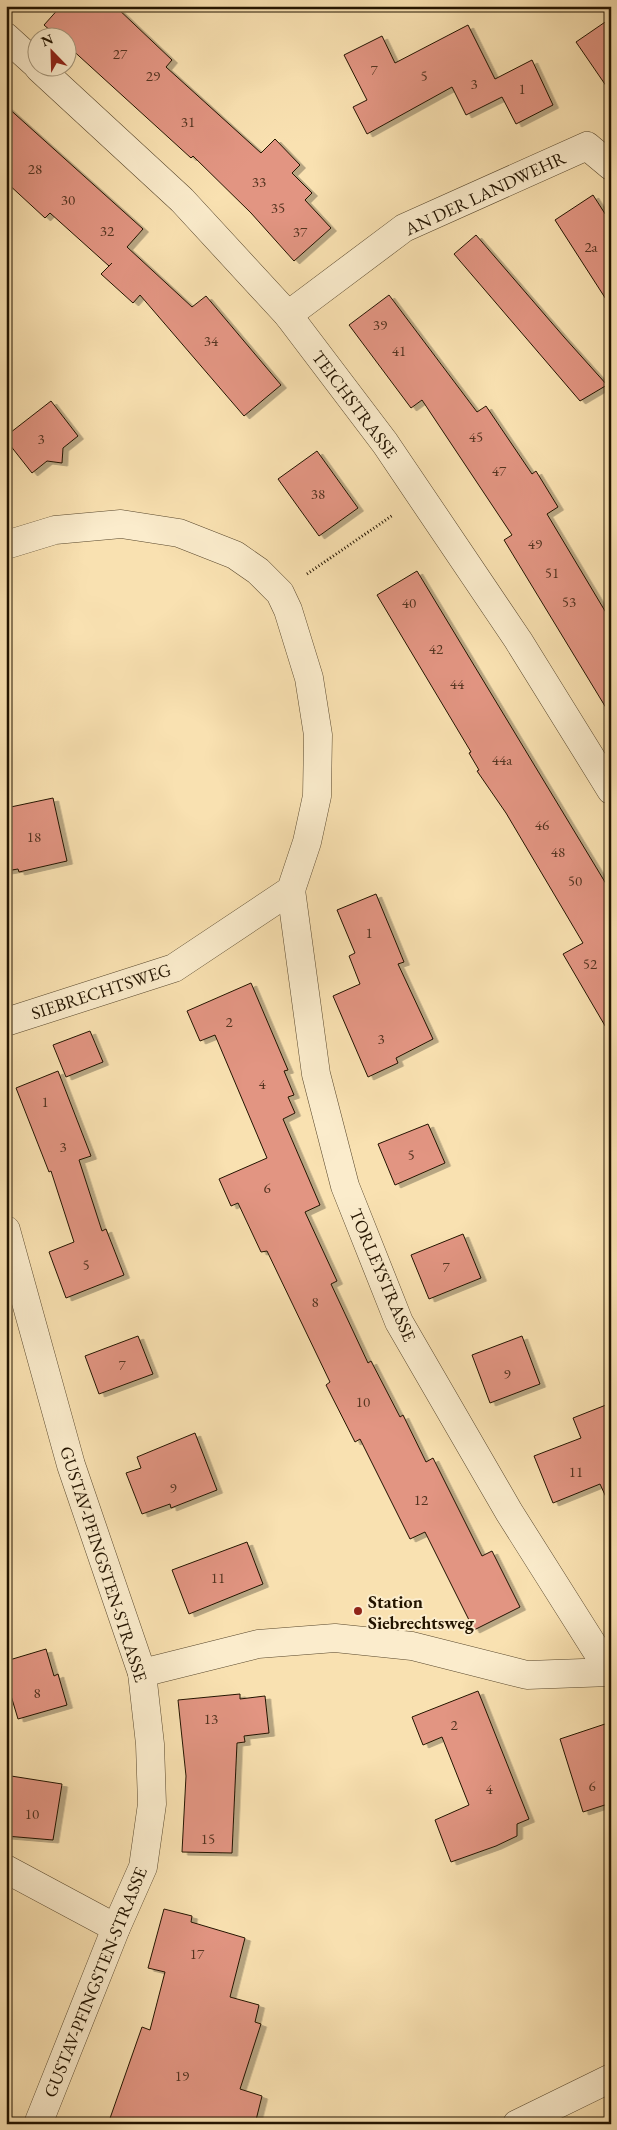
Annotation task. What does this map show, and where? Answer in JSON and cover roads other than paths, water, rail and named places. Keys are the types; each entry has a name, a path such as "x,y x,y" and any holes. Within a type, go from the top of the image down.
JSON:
{"street":[{"name":"TEICHSTRASSE","path":"6,37 28,58"},
{"name":"TEICHSTRASSE","path":"50,78 182,200 288,315 385,443 518,640 611,790"},
{"name":"AN DER LANDWEHR","path":"288,315 404,228 588,146 611,166"},
{"path":"6,545 55,530 121,524 179,533 235,555 258,571 280,593 296,630 309,678 318,735 317,796 307,842 291,890"},
{"name":"SIEBRECHTSWEG","path":"6,1022 174,968 291,890"},
{"name":"TORLEYSTRASSE","path":"291,890 316,1074 345,1186 399,1322 509,1512 610,1672"},
{"name":"GUSTAV-PFINGSTEN-STRASSE","path":"6,1230 71,1465 142,1673 150,1744 152,1804 143,1867 116,1928 38,2124"},
{"path":"142,1673 258,1644 335,1638 412,1646 527,1675 610,1672"},
{"path":"6,1869 116,1928"},
{"path":"517,2124 611,2078"}],"place":[{"name":"Station Siebrechtsweg","path":"358,1611"}]}
